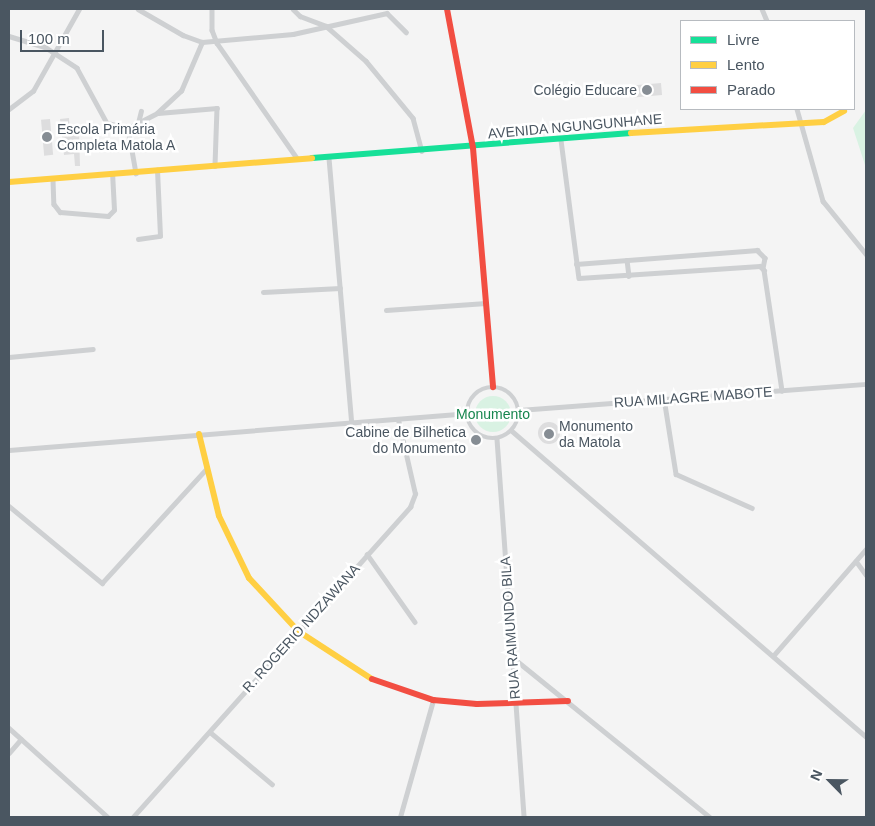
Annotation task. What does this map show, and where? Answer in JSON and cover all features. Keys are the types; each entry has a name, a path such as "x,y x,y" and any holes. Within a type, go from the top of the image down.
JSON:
{"street":[{"path":"9,109 33,92 79,9"},
{"path":"138,9 189,38 202,42 293,34 387,13 406,32"},
{"path":"212,9 216,42 298,158"},
{"path":"293,9 300,16 326,26 366,61 413,118 422,151"},
{"path":"447,9 473,148 493,387"},
{"path":"9,36 54,53 78,68 106,123 128,128 158,113 188,80 202,42"},
{"path":"9,182 215,166 217,108 158,113"},
{"path":"797,110 799,122 827,209 866,254"},
{"path":"138,123 141,111"},
{"name":"AVENIDA NGUNGUNHANE","path":"215,166 298,158 329,158 473,148 833,120 844,111"},
{"path":"128,128 136,173"},
{"path":"561,140 576,264 580,278 758,266 763,268"},
{"path":"329,158 352,424"},
{"path":"138,239 160,236 157,170"},
{"path":"53,180 54,204 60,212 108,216 114,210 112,174"},
{"path":"576,264 757,250 765,258 763,268 782,391"},
{"path":"627,260 629,276"},
{"path":"263,292 340,288"},
{"path":"386,310 486,303"},
{"path":"9,357 93,349"},
{"name":"RUA MILAGRE MABOTE","path":"519,410 866,384"},
{"path":"493,387 513,396 519,410 512,431 497,439 476,433 467,413 474,396 493,387"},
{"path":"664,398 676,474 752,508"},
{"path":"9,450 199,434 352,424 467,413"},
{"name":"R. ROGERIO NDZAWANA","path":"133,817 414,500 398,420"},
{"path":"512,431 866,736"},
{"path":"199,434 219,516 249,578 298,631 346,666 433,700 515,703 568,701"},
{"name":"RUA RAIMUNDO BILA","path":"497,439 524,817"},
{"path":"9,506 102,583 206,469"},
{"path":"773,656 866,549"},
{"path":"367,554 415,622"},
{"path":"856,561 866,575"},
{"path":"511,656 710,817"},
{"path":"400,817 433,700"},
{"path":"9,728 108,817"},
{"path":"210,732 272,784"},
{"path":"9,754 21,739"}],"green space":[{"path":"866,110 866,168 853,128"},
{"name":"Monumento","path":"493,396 505,402 511,414 505,426 493,432 481,426 475,414 481,402"}],"building":[{"name":"Colégio Educare","path":"661,83 662,95 633,97 632,86"},
{"path":"69,118 70,132 79,131 80,166 75,166 74,154 64,155 60,119"},
{"name":"Escola Primária Completa Matola A","path":"50,119 53,155 44,156 41,120"},
{"name":"Monumento da Matola","path":"549,422 557,425 560,433 557,441 549,444 541,441 538,433 541,425"}],"traffic: fast":[{"path":"312,158 631,133"}],"traffic: slow":[{"path":"631,133 824,122 844,111"},
{"path":"9,182 312,158"},
{"path":"199,434 219,516 249,578 298,631 372,679"}],"traffic: jam":[{"path":"447,9 473,148 493,387"},
{"path":"372,679 433,700 477,704 568,701"}],"place":[{"name":"Colégio Educare","path":"647,90"},
{"name":"Escola Primária Completa Matola A","path":"47,137"},
{"name":"Monumento da Matola","path":"549,434"},
{"name":"Cabine de Bilhetica do Monumento","path":"476,440"}]}
